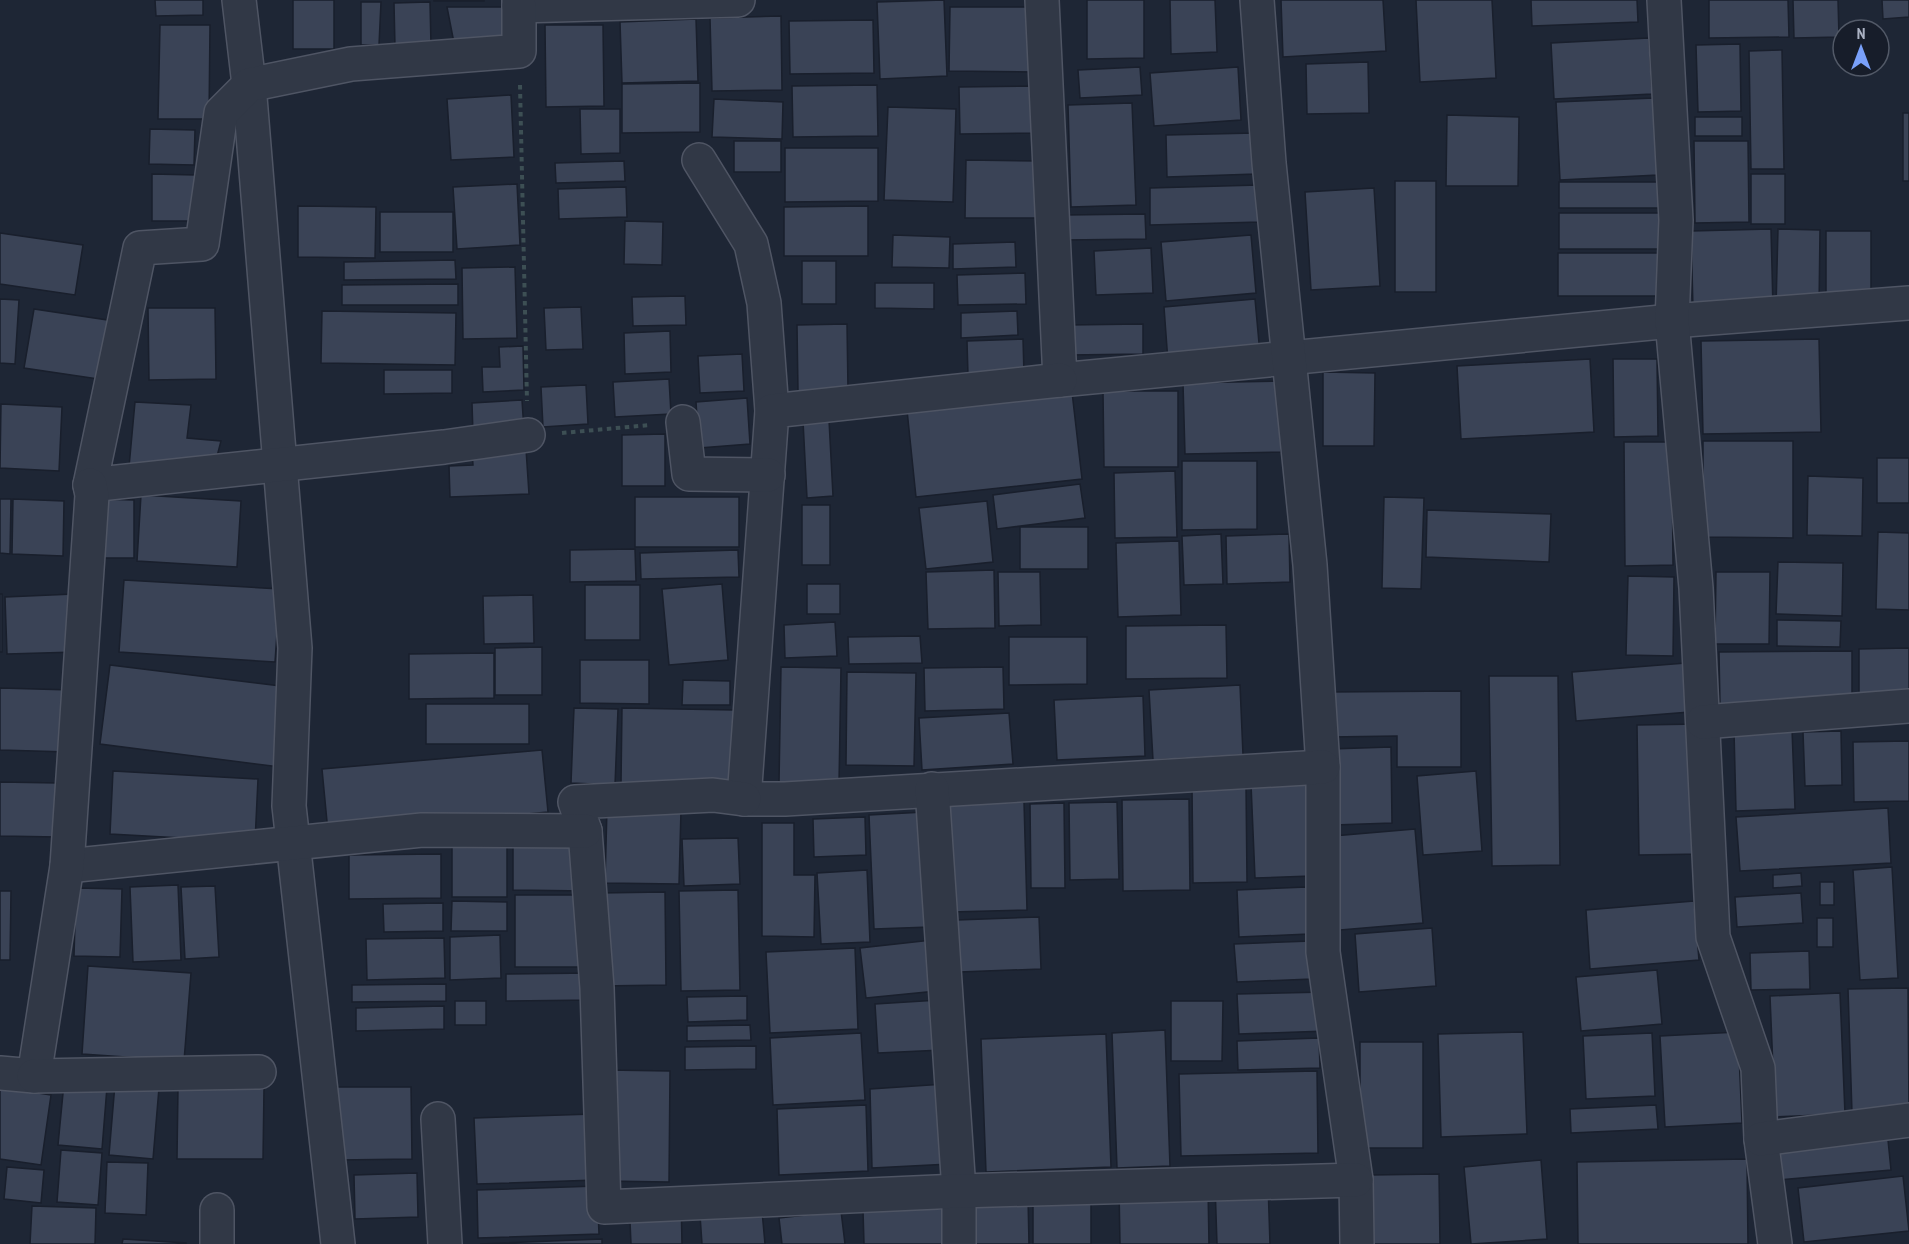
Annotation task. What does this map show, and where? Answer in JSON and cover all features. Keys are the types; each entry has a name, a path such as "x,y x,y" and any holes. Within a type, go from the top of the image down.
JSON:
{"street":[{"path":"239,0 249,85 296,648 289,806 338,1244"},
{"path":"34,1076 67,866 92,495 90,485 140,248 202,244 221,113 249,85 351,64 519,51 519,3 738,0"},
{"path":"1042,0 1060,380"},
{"path":"1257,0 1269,163 1310,565 1323,767 1323,951 1356,1180 1357,1244"},
{"path":"1664,0 1676,220 1672,321 1696,588 1713,937 1758,1068 1761,1139 1775,1244"},
{"path":"699,160 751,244 764,303 772,411 744,799"},
{"path":"772,411 1060,380 1672,321 1909,303"},
{"path":"683,422 689,474 768,475"},
{"path":"90,485 444,447 528,435"},
{"path":"1703,722 1909,706"},
{"path":"1323,767 785,799 744,799 713,795 575,802 585,831 597,988 604,1207 959,1191 1356,1180"},
{"path":"932,789 959,1191 959,1244"},
{"path":"67,866 422,830 585,831"},
{"path":"0,1073 34,1076 259,1072"},
{"path":"438,1119 445,1244"},
{"path":"1761,1139 1909,1120"},
{"path":"217,1210 217,1244"}],"path":[{"path":"519,51 528,435 683,422"}],"building":[{"path":"155,0 203,0 203,15 156,16"},
{"path":"293,0 334,0 334,49 293,49"},
{"path":"484,0 484,1 434,1"},
{"path":"944,0 947,76 880,79 877,2"},
{"path":"1087,0 1144,0 1144,58 1087,59"},
{"path":"1170,0 1215,0 1217,52 1171,54"},
{"path":"1281,0 1383,0 1386,51 1283,57"},
{"path":"1416,0 1492,0 1496,78 1420,82"},
{"path":"1531,0 1637,0 1638,22 1532,26"},
{"path":"1709,0 1788,0 1789,37 1709,38"},
{"path":"1793,0 1838,0 1838,18 1831,18 1831,37 1794,38"},
{"path":"1882,0 1909,0 1909,17 1883,18"},
{"path":"361,2 381,2 379,45 361,45"},
{"path":"430,2 431,46 395,47 394,3"},
{"path":"447,7 502,7 511,33 455,48"},
{"path":"950,7 1036,7 1035,72 949,71"},
{"path":"781,16 782,90 712,91 710,18"},
{"path":"696,19 698,81 622,83 620,22"},
{"path":"873,20 874,73 790,74 789,21"},
{"path":"160,25 210,25 209,119 158,119"},
{"path":"545,25 603,25 604,106 546,107"},
{"path":"1649,38 1652,94 1554,99 1551,43"},
{"path":"1740,44 1741,111 1698,112 1696,45"},
{"path":"1782,50 1784,169 1751,169 1749,51"},
{"path":"1368,62 1369,113 1307,114 1306,64"},
{"path":"1140,67 1142,95 1080,98 1078,70"},
{"path":"1238,67 1241,120 1154,126 1150,73"},
{"path":"700,83 700,132 622,133 622,84"},
{"path":"877,85 878,136 793,137 792,86"},
{"path":"1037,86 1037,133 960,134 959,87"},
{"path":"511,95 514,157 451,160 447,99"},
{"path":"1654,98 1658,175 1560,180 1556,102"},
{"path":"714,99 783,102 782,139 712,137"},
{"path":"1132,103 1136,205 1071,207 1068,105"},
{"path":"888,107 956,109 953,202 884,200"},
{"path":"580,109 620,109 620,153 581,154"},
{"path":"1903,113 1909,113 1909,181 1903,181"},
{"path":"1447,115 1519,117 1518,186 1446,186"},
{"path":"1695,117 1742,117 1742,136 1695,136"},
{"path":"150,129 195,130 194,165 149,164"},
{"path":"1255,133 1256,174 1167,177 1166,135"},
{"path":"734,141 781,141 781,172 734,172"},
{"path":"1694,141 1748,141 1749,222 1695,223"},
{"path":"785,148 878,148 878,201 785,202"},
{"path":"966,160 1038,161 1037,218 965,218"},
{"path":"624,161 625,181 556,183 555,163"},
{"path":"152,174 196,175 196,221 152,221"},
{"path":"1751,174 1785,174 1785,224 1751,224"},
{"path":"1395,181 1436,181 1436,292 1395,292"},
{"path":"1559,182 1659,182 1659,208 1559,208"},
{"path":"517,184 520,245 457,249 453,187"},
{"path":"1259,185 1260,222 1150,225 1150,188"},
{"path":"626,187 627,217 559,219 558,189"},
{"path":"1374,188 1380,286 1311,290 1305,192"},
{"path":"298,206 376,207 375,258 298,257"},
{"path":"868,206 868,256 784,256 784,207"},
{"path":"380,212 453,212 453,252 380,252"},
{"path":"1559,213 1660,213 1660,249 1559,249"},
{"path":"1145,214 1146,239 1065,240 1065,215"},
{"path":"625,221 663,222 662,265 624,264"},
{"path":"1771,229 1773,308 1693,309 1691,231"},
{"path":"1778,229 1820,230 1819,308 1776,307"},
{"path":"1826,231 1871,231 1871,303 1826,303"},
{"path":"0,233 83,245 75,295 0,284"},
{"path":"893,235 950,237 949,268 892,267"},
{"path":"1251,235 1256,293 1166,301 1161,242"},
{"path":"1015,242 1016,267 953,269 953,244"},
{"path":"1151,248 1153,293 1096,295 1094,251"},
{"path":"1558,253 1662,253 1662,296 1558,296"},
{"path":"455,260 456,279 344,280 344,262"},
{"path":"802,261 836,261 836,304 802,304"},
{"path":"515,267 517,338 463,339 462,268"},
{"path":"1025,273 1026,304 958,305 957,275"},
{"path":"875,283 934,283 934,309 875,308"},
{"path":"458,284 458,305 342,305 342,285"},
{"path":"685,296 686,325 633,326 632,297"},
{"path":"0,299 19,300 15,364 0,363"},
{"path":"1255,299 1260,354 1168,362 1164,307"},
{"path":"581,307 583,349 546,350 544,308"},
{"path":"148,308 215,308 216,379 149,380"},
{"path":"34,309 114,321 105,380 24,368"},
{"path":"322,311 456,313 455,365 321,363"},
{"path":"1017,311 1018,335 961,338 961,313"},
{"path":"847,324 848,390 798,391 797,325"},
{"path":"1143,324 1143,354 1068,355 1067,325"},
{"path":"670,331 671,372 625,374 624,333"},
{"path":"1023,339 1024,374 968,375 967,341"},
{"path":"1819,339 1821,432 1703,434 1701,341"},
{"path":"523,346 524,390 483,392 482,367 500,367 499,347"},
{"path":"742,354 744,391 700,393 698,356"},
{"path":"1590,359 1594,432 1461,439 1457,366"},
{"path":"1613,359 1657,359 1658,436 1614,437"},
{"path":"384,370 452,370 452,393 384,394"},
{"path":"1323,372 1375,373 1374,446 1323,446"},
{"path":"669,379 671,414 615,417 613,382"},
{"path":"1279,381 1281,452 1185,454 1183,383"},
{"path":"586,385 588,424 543,427 541,387"},
{"path":"1103,391 1178,391 1178,467 1104,467"},
{"path":"1072,392 1082,479 916,497 907,410"},
{"path":"747,398 750,444 699,448 696,402"},
{"path":"522,400 524,431 473,434 472,403"},
{"path":"135,402 191,405 187,438 221,441 215,464 129,467"},
{"path":"1,404 62,407 59,471 0,468"},
{"path":"829,420 833,496 807,498 803,421"},
{"path":"665,434 665,486 622,486 622,435"},
{"path":"1703,441 1793,441 1793,538 1703,537"},
{"path":"1624,442 1672,442 1673,565 1625,566"},
{"path":"526,449 529,494 450,497 449,466 473,465 472,451"},
{"path":"1877,458 1909,458 1909,503 1877,503"},
{"path":"1182,461 1257,461 1257,529 1182,530"},
{"path":"1175,471 1177,537 1115,538 1114,473"},
{"path":"1808,476 1863,478 1862,536 1807,535"},
{"path":"1080,484 1085,518 997,529 993,495"},
{"path":"141,495 241,501 237,567 137,561"},
{"path":"635,497 739,497 739,547 635,547"},
{"path":"1384,497 1424,498 1421,589 1382,588"},
{"path":"0,499 11,499 10,554 0,553"},
{"path":"13,499 64,501 63,556 12,554"},
{"path":"98,499 134,500 134,558 98,558"},
{"path":"987,501 993,562 926,569 919,508"},
{"path":"802,505 830,505 830,565 802,565"},
{"path":"1427,510 1551,514 1549,562 1426,557"},
{"path":"1020,527 1088,527 1088,569 1020,569"},
{"path":"1878,532 1909,533 1909,610 1876,609"},
{"path":"1221,534 1223,584 1184,585 1182,536"},
{"path":"1289,534 1290,582 1227,584 1226,536"},
{"path":"1179,541 1181,615 1118,617 1116,543"},
{"path":"635,549 636,581 570,582 570,550"},
{"path":"738,550 739,577 641,579 640,553"},
{"path":"1778,562 1843,563 1842,616 1776,614"},
{"path":"994,570 995,628 928,629 926,572"},
{"path":"998,572 1040,572 1041,625 999,626"},
{"path":"1716,572 1770,572 1769,644 1715,644"},
{"path":"1628,576 1674,577 1673,656 1626,655"},
{"path":"124,580 280,589 275,662 119,652"},
{"path":"722,584 728,660 669,665 662,589"},
{"path":"807,584 840,584 840,614 807,614"},
{"path":"585,585 640,585 640,640 585,640"},
{"path":"0,594 2,594 2,652 0,652"},
{"path":"74,594 76,652 7,654 5,597"},
{"path":"533,595 534,643 484,644 483,596"},
{"path":"1777,620 1841,621 1840,647 1777,646"},
{"path":"835,622 837,656 785,658 784,625"},
{"path":"1226,625 1227,678 1126,679 1126,626"},
{"path":"920,636 922,663 849,664 848,637"},
{"path":"1009,637 1087,637 1087,684 1009,685"},
{"path":"542,647 542,695 495,695 495,648"},
{"path":"1909,648 1909,703 1859,704 1859,649"},
{"path":"1852,651 1852,703 1720,705 1719,652"},
{"path":"494,653 494,698 409,699 409,654"},
{"path":"580,660 649,660 649,704 580,703"},
{"path":"1686,663 1690,712 1576,721 1572,672"},
{"path":"110,665 289,687 280,767 100,744"},
{"path":"781,667 841,668 839,784 779,783"},
{"path":"1003,667 1004,709 925,711 924,668"},
{"path":"847,672 916,673 914,766 846,765"},
{"path":"1489,676 1558,676 1560,865 1492,866"},
{"path":"683,680 730,681 730,705 682,705"},
{"path":"1240,685 1243,755 1153,760 1149,690"},
{"path":"0,688 71,690 69,752 0,750"},
{"path":"1461,691 1461,767 1397,767 1397,736 1329,737 1329,692"},
{"path":"1143,696 1145,756 1057,760 1054,700"},
{"path":"426,704 529,704 529,744 426,744"},
{"path":"574,708 618,709 615,785 571,783"},
{"path":"622,708 734,710 733,786 621,784"},
{"path":"1009,713 1013,764 922,770 919,718"},
{"path":"1700,724 1702,854 1639,855 1637,725"},
{"path":"1792,729 1795,809 1736,811 1734,731"},
{"path":"1841,731 1842,785 1805,786 1803,732"},
{"path":"1909,741 1909,801 1854,802 1853,742"},
{"path":"1391,747 1392,823 1334,825 1331,749"},
{"path":"542,750 548,812 328,832 322,769"},
{"path":"113,771 258,779 255,842 110,834"},
{"path":"1476,771 1482,851 1423,855 1417,776"},
{"path":"0,782 58,783 58,837 0,836"},
{"path":"1307,782 1311,876 1255,878 1251,784"},
{"path":"1246,785 1247,882 1193,883 1192,786"},
{"path":"1189,799 1190,890 1123,891 1122,800"},
{"path":"1024,802 1027,910 950,912 946,804"},
{"path":"1117,802 1119,879 1070,880 1069,803"},
{"path":"1064,803 1065,888 1031,888 1030,804"},
{"path":"607,808 681,810 679,884 605,883"},
{"path":"1888,808 1891,863 1740,871 1736,817"},
{"path":"925,812 930,927 874,929 869,815"},
{"path":"865,817 866,855 814,857 813,819"},
{"path":"762,823 794,823 794,875 815,875 814,937 762,936"},
{"path":"1415,829 1423,923 1340,930 1333,836"},
{"path":"738,838 740,884 684,886 682,839"},
{"path":"513,840 588,841 588,891 513,890"},
{"path":"452,847 507,847 507,897 452,897"},
{"path":"441,854 441,898 349,899 349,855"},
{"path":"1892,867 1898,978 1860,980 1853,870"},
{"path":"867,870 870,942 821,944 817,873"},
{"path":"1801,873 1802,886 1773,888 1773,875"},
{"path":"1820,882 1834,882 1834,905 1820,905"},
{"path":"178,885 181,960 133,962 130,887"},
{"path":"215,886 219,957 185,959 181,887"},
{"path":"1307,887 1309,934 1239,937 1237,890"},
{"path":"76,888 122,889 120,957 74,956"},
{"path":"738,890 740,990 681,991 679,891"},
{"path":"0,891 11,891 10,960 0,960"},
{"path":"665,892 666,985 600,986 599,893"},
{"path":"1801,893 1803,923 1737,927 1735,897"},
{"path":"515,895 591,895 591,967 515,967"},
{"path":"452,901 507,902 507,931 451,931"},
{"path":"1694,901 1699,960 1590,969 1586,910"},
{"path":"443,903 443,931 384,932 383,904"},
{"path":"1039,917 1041,969 959,972 957,920"},
{"path":"1817,918 1833,918 1833,947 1817,947"},
{"path":"1432,928 1436,986 1359,992 1355,934"},
{"path":"500,935 501,978 450,980 450,937"},
{"path":"444,938 445,978 367,980 366,939"},
{"path":"941,939 947,990 866,998 860,948"},
{"path":"1311,941 1312,979 1237,982 1234,944"},
{"path":"855,948 858,1029 770,1033 766,952"},
{"path":"1809,951 1810,989 1751,990 1750,953"},
{"path":"88,966 191,973 184,1061 82,1054"},
{"path":"1657,970 1662,1024 1581,1031 1576,977"},
{"path":"593,973 593,1000 506,1001 506,974"},
{"path":"446,984 446,1001 352,1002 352,985"},
{"path":"1908,988 1909,1111 1852,1113 1848,989"},
{"path":"1326,992 1327,1031 1239,1034 1237,994"},
{"path":"1840,993 1845,1114 1775,1117 1770,996"},
{"path":"747,996 747,1020 688,1022 687,997"},
{"path":"939,1000 942,1050 878,1053 875,1004"},
{"path":"455,1001 486,1001 486,1025 455,1025"},
{"path":"1171,1001 1223,1001 1222,1061 1171,1061"},
{"path":"444,1006 444,1029 356,1031 356,1008"},
{"path":"750,1025 751,1040 687,1041 687,1026"},
{"path":"1165,1030 1170,1166 1117,1168 1112,1033"},
{"path":"1523,1032 1527,1134 1441,1137 1438,1034"},
{"path":"1738,1032 1742,1123 1665,1127 1660,1036"},
{"path":"861,1033 865,1100 773,1105 770,1038"},
{"path":"1652,1033 1655,1096 1586,1099 1583,1036"},
{"path":"1106,1034 1111,1167 986,1172 981,1039"},
{"path":"1319,1038 1320,1068 1238,1070 1237,1041"},
{"path":"1360,1042 1423,1042 1423,1148 1360,1148"},
{"path":"756,1046 756,1069 685,1070 685,1047"},
{"path":"607,1070 670,1071 669,1182 605,1181"},
{"path":"1317,1071 1318,1153 1181,1156 1179,1074"},
{"path":"64,1083 107,1087 102,1149 58,1145"},
{"path":"115,1084 159,1088 153,1159 109,1155"},
{"path":"945,1084 950,1164 872,1168 870,1089"},
{"path":"0,1087 51,1095 41,1165 0,1159"},
{"path":"337,1087 411,1087 412,1159 338,1160"},
{"path":"178,1088 264,1088 263,1159 177,1159"},
{"path":"866,1105 868,1171 779,1175 777,1109"},
{"path":"1656,1105 1658,1129 1571,1133 1570,1109"},
{"path":"593,1114 596,1180 477,1184 474,1118"},
{"path":"1887,1130 1891,1170 1778,1180 1774,1140"},
{"path":"61,1150 102,1153 98,1205 57,1202"},
{"path":"1747,1159 1748,1244 1578,1244 1577,1162"},
{"path":"1541,1160 1547,1239 1471,1244 1464,1167"},
{"path":"107,1162 148,1163 146,1215 105,1213"},
{"path":"7,1167 44,1170 41,1203 4,1199"},
{"path":"417,1173 418,1217 355,1219 354,1175"},
{"path":"1439,1174 1440,1244 1371,1244 1370,1175"},
{"path":"1903,1176 1909,1231 1804,1242 1798,1188"},
{"path":"1268,1183 1270,1244 1217,1244 1215,1184"},
{"path":"597,1186 599,1234 478,1238 477,1190"},
{"path":"1208,1187 1209,1244 1120,1244 1119,1188"},
{"path":"1033,1194 1091,1194 1091,1244 1033,1244"},
{"path":"681,1197 682,1244 631,1244 629,1199"},
{"path":"1028,1197 1029,1244 971,1244 970,1198"},
{"path":"32,1206 96,1208 95,1244 30,1244"},
{"path":"943,1209 944,1244 864,1244 863,1210"},
{"path":"762,1211 765,1244 702,1244 700,1215"},
{"path":"841,1211 845,1244 782,1244 779,1218"},
{"path":"123,1239 186,1243 186,1244 122,1244"},
{"path":"602,1239 602,1244 480,1244"}]}
